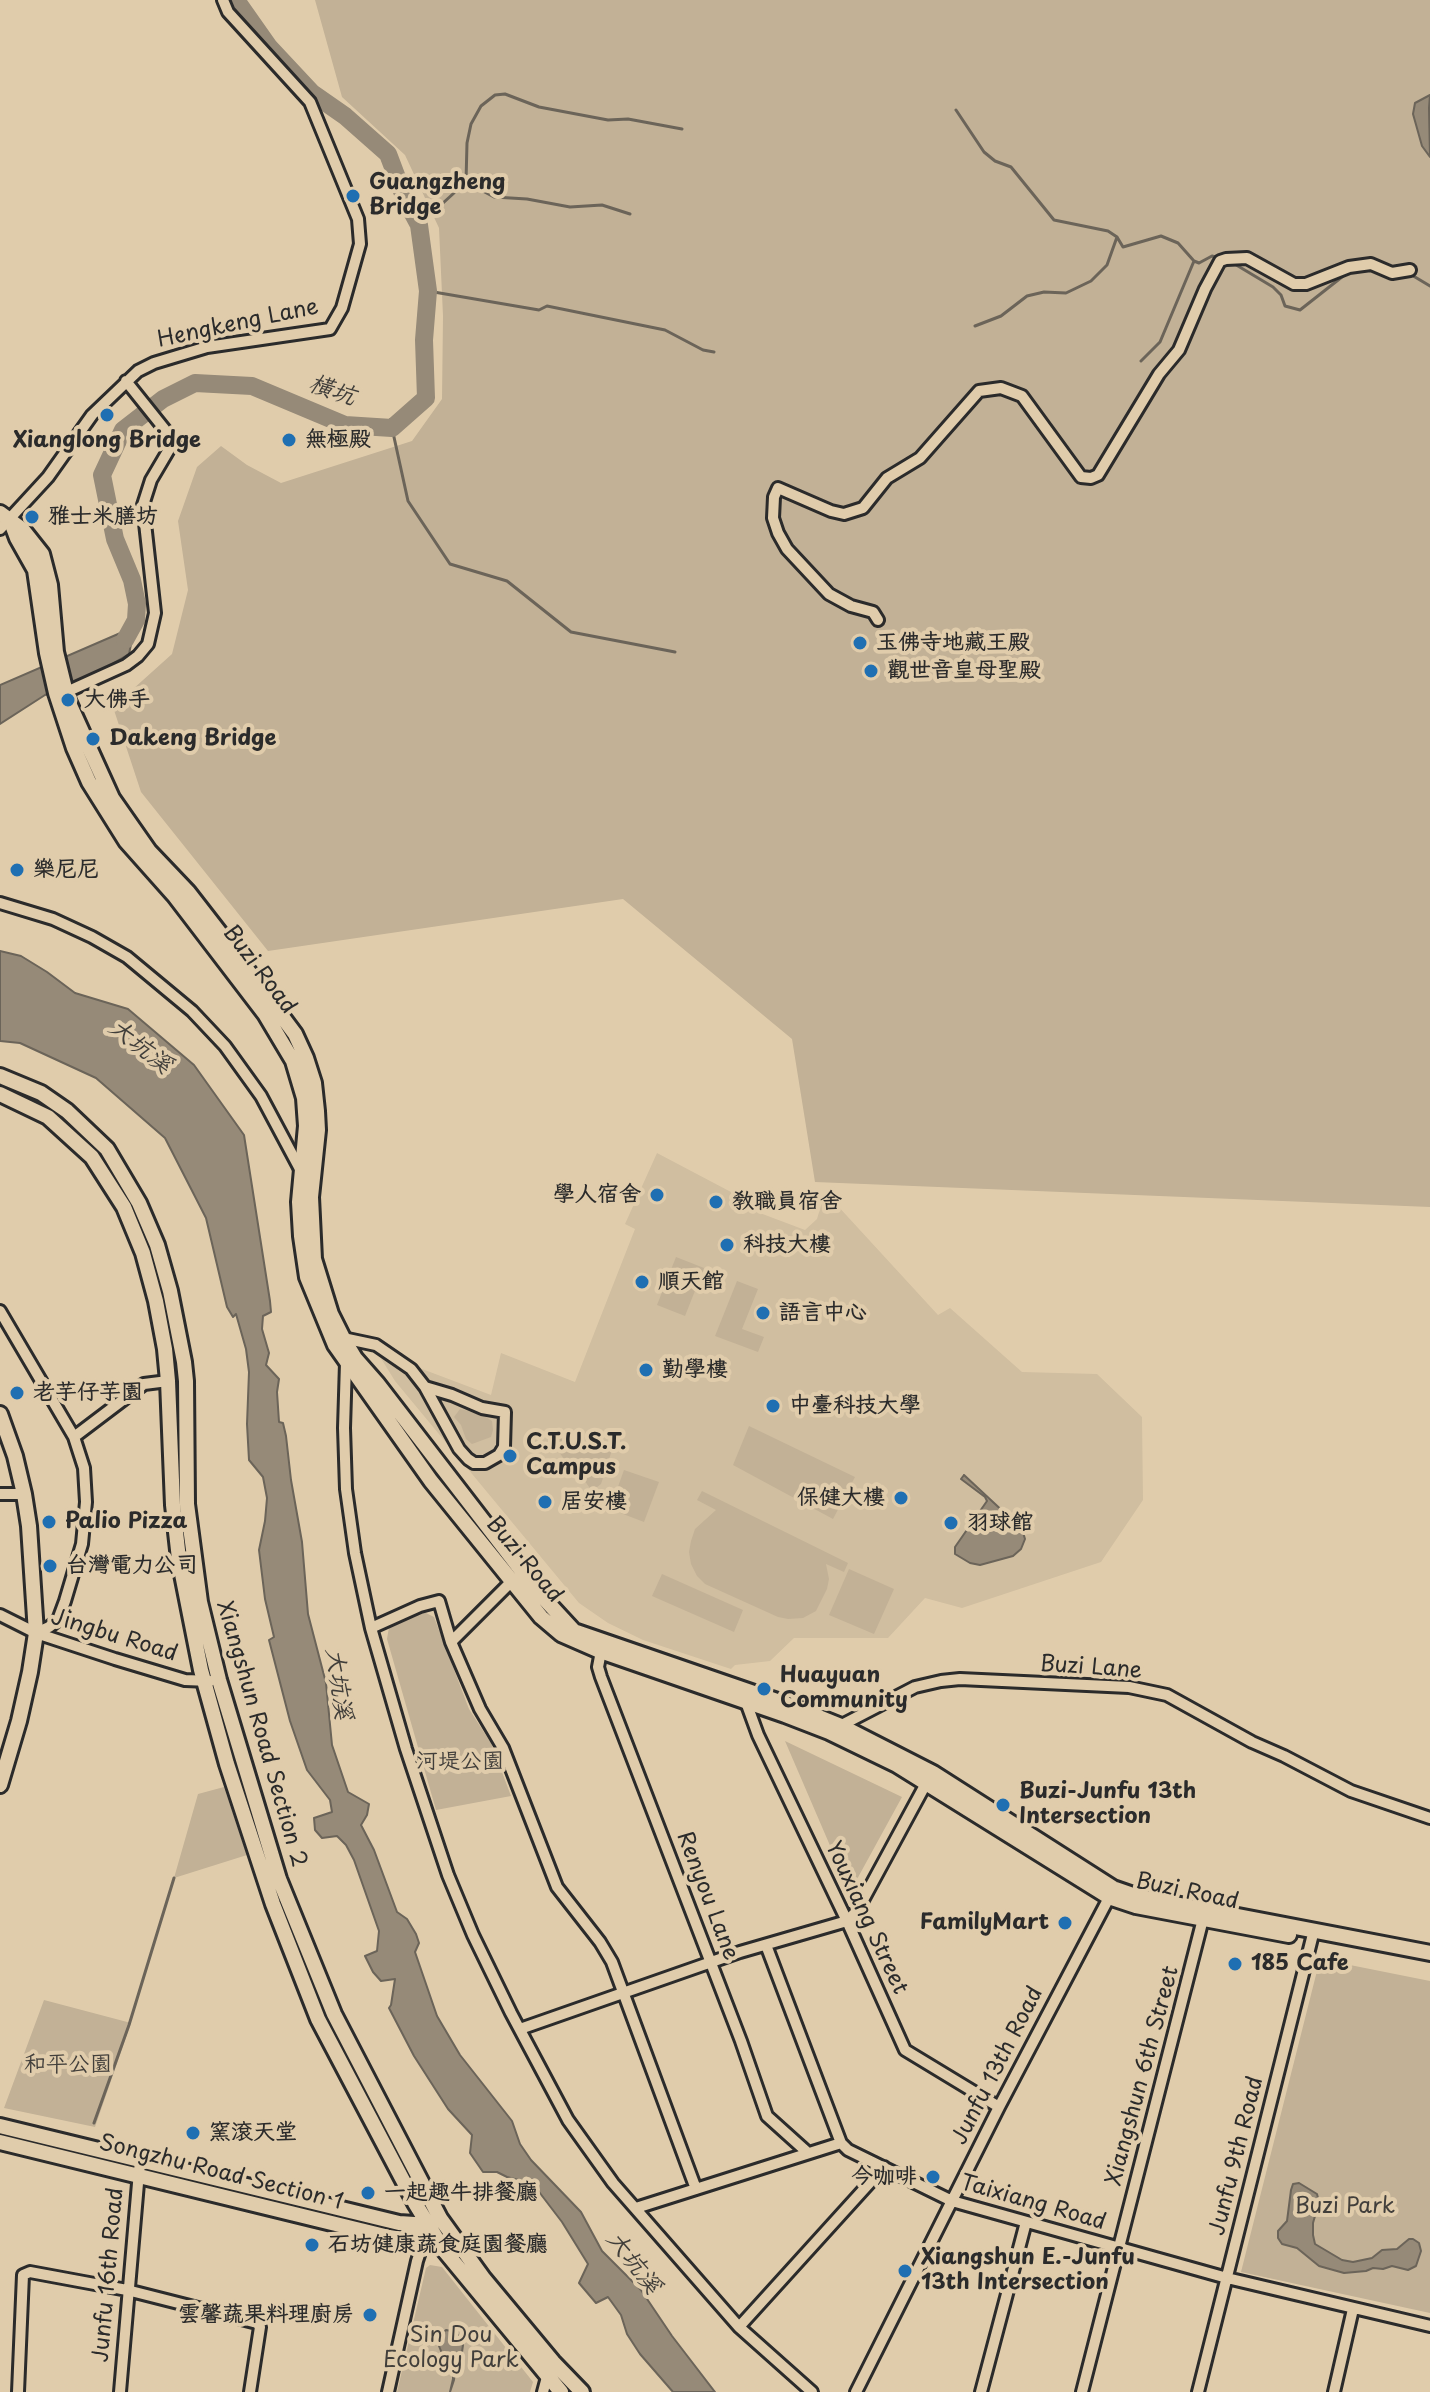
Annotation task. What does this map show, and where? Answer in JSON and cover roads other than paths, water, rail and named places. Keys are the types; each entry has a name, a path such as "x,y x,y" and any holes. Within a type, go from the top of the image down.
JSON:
{"main road":[{"path":"3,520 35,570 60,693"},
{"name":"Buzi Road","path":"60,693 74,748 101,804 126,841 174,895 265,1014 293,1061 304,1098 306,1126 300,1225 307,1277 339,1341 431,1481 541,1617 561,1634 775,1700 835,1729 897,1765 930,1778 1111,1893 1314,1935 1430,1953"},
{"name":"Buzi Road","path":"60,693 112,798 149,851 188,892 219,932 295,1034 306,1058 314,1083 318,1130 311,1197 314,1259 339,1341"},
{"name":"Xiangshun Road Section 2","path":"0,1076 55,1102 107,1149 139,1203 157,1245 184,1362 187,1504 212,1681 227,1764 273,1904 318,2019 363,2107 434,2222 443,2249 545,2384 561,2392"},
{"name":"Xiangshun Road Section 2","path":"0,1094 35,1109 60,1126 92,1157 124,1207 143,1253 156,1301 168,1381 172,1493 179,1559 187,1605 212,1681"},
{"name":"Buzi Road","path":"351,1361 377,1383 538,1592 574,1631 602,1646 746,1702 835,1729"},
{"path":"0,1414 24,1494 36,1633 19,1721 0,1785"},
{"name":"Buzi Road","path":"1314,1935 1430,1962"},
{"name":"Songzhu Road Section 1","path":"0,2126 389,2237 401,2239 434,2222"},
{"name":"Songzhu Road Section 1","path":"0,2142 139,2168"},
{"name":"Xiangshun Road Section 2","path":"434,2222 454,2241 553,2362 582,2392"}],"street":[{"name":"Hengkeng Lane","path":"3,520 48,477 92,415 138,371 207,347 330,329 342,308 360,244 358,219 310,102 228,12 223,0"},
{"path":"878,620 873,612 851,606 829,594 787,549 773,518 774,497 778,488 831,511 844,514 863,508 887,478 920,458 979,391 1001,388 1022,396 1081,477 1091,478 1098,475 1159,374 1179,350 1220,261 1247,258 1294,284 1306,284 1349,267 1371,264 1392,273 1410,270"},
{"path":"60,693 126,665 138,656 148,644 155,613 143,505 151,480 174,441 126,381"},
{"path":"0,903 53,919 104,944 127,957 192,1011 225,1046 261,1096 301,1171"},
{"path":"0,1311 74,1437 84,1468 86,1502 82,1544 58,1620 36,1633"},
{"path":"339,1341 376,1345 411,1369 468,1459 474,1463 485,1463 499,1455 504,1447 505,1412 482,1408 425,1387"},
{"path":"351,1361 344,1428 346,1489 355,1553 371,1628 410,1762 448,1875 473,1935 568,2120 613,2183 739,2327 812,2392"},
{"path":"74,1437 144,1384 168,1381"},
{"path":"0,1494 24,1494"},
{"path":"451,1642 512,1581"},
{"path":"371,1628 439,1601 451,1642 480,1709 503,1748 557,1887 612,1962 696,2189"},
{"name":"Jingbu Road","path":"0,1615 36,1633 185,1680 212,1681"},
{"name":"Renyou Lane","path":"602,1646 598,1667 601,1677 767,2116 807,2152"},
{"name":"Buzi Lane","path":"835,1729 915,1687 941,1681 960,1679 1129,1687 1167,1695 1351,1791 1430,1818"},
{"name":"Youxiang Street","path":"746,1702 758,1735 905,2050 999,2107"},
{"path":"520,2029 710,1962 847,1921 857,1911 930,1778"},
{"name":"Junfu 13th Road","path":"856,2392 1111,1893"},
{"name":"Xiangshun 6th Street","path":"1082,2392 1204,1914"},
{"name":"Junfu 9th Road","path":"1198,2392 1314,1935"},
{"path":"636,2208 841,2143 766,1945"},
{"name":"Taixiang Road","path":"841,2143 848,2150 952,2201 1227,2278 1430,2326"},
{"path":"739,2327 884,2167"},
{"name":"Junfu 16th Road","path":"120,2392 139,2168"},
{"path":"388,2392 417,2261 434,2222"},
{"path":"981,2392 1026,2222"},
{"path":"18,2392 23,2275 30,2272 127,2290 257,2323 260,2327 250,2392"},
{"path":"1334,2392 1353,2309"}],"water":[{"path":"1430,95 1430,157 1422,146 1413,114 1415,103"},
{"path":"136,620 129,654 45,695 0,724 0,685 125,631"},
{"name":"大坑溪","path":"0,951 21,956 75,993 128,1009 194,1065 244,1135 270,1301 271,1312 263,1316 262,1329 269,1353 266,1365 279,1379 279,1422 283,1423 286,1436 302,1542 308,1614 326,1683 332,1745 348,1792 369,1804 361,1825 374,1850 397,1912 407,1919 416,1934 419,1943 415,1952 437,2016 460,2055 512,2121 520,2144 531,2160 581,2212 602,2251 641,2290 715,2392 673,2392 640,2354 627,2334 621,2315 608,2297 596,2303 579,2283 588,2264 533,2184 497,2172 483,2172 470,2153 472,2135 448,2109 414,2056 389,2008 395,1979 381,1981 365,1956 377,1951 379,1931 354,1860 337,1836 322,1838 315,1830 314,1818 332,1812 330,1800 307,1770 290,1721 269,1640 274,1637 265,1599 259,1550 267,1498 263,1477 249,1460 246,1349 236,1314 233,1317 227,1307 206,1218 165,1138 96,1078 20,1043 0,1041"},
{"path":"964,1475 1022,1529 1025,1539 1021,1549 1013,1556 980,1565 955,1554 955,1547 987,1501 961,1479"},
{"path":"1299,2183 1317,2194 1319,2202 1313,2223 1315,2244 1342,2260 1353,2262 1372,2258 1382,2250 1397,2249 1413,2239 1419,2243 1421,2251 1416,2266 1408,2270 1392,2266 1344,2273 1319,2266 1297,2248 1282,2244 1278,2231 1287,2221 1293,2184"},
{"path":"446,2330 456,2332 463,2345 450,2392 453,2368 439,2346 441,2334"}],"waterway":[{"name":"橫坑","path":"125,640 136,620 137,604 132,580 115,539 102,475 123,430 163,399 195,383 252,386 345,425 392,428 426,398 424,340 428,291 419,225 405,199 388,154 345,116 312,93 269,47 236,0"},
{"path":"466,182 471,124 481,106 495,95 505,94 539,107 608,120 628,119 682,129"},
{"path":"956,110 984,152 995,161 1011,167 1054,220 1108,231 1117,237 1123,247 1161,236 1178,243 1199,263 1212,256 1219,258"},
{"path":"419,225 466,182 494,197 570,207 602,205 630,214"},
{"path":"975,326 1001,316 1027,296 1044,292 1066,293 1091,281 1107,265 1117,237"},
{"path":"1141,361 1160,342 1194,261"},
{"path":"1233,263 1273,287 1281,295 1285,306 1300,310 1347,273"},
{"path":"1410,274 1430,286"},
{"path":"428,291 539,310 547,306 665,330 703,350 714,352"},
{"path":"392,428 408,501 450,564 507,581 571,632 675,652"},
{"path":"94,2123 129,2025 174,1878"}],"place":[{"name":"Guangzheng Bridge","path":"353,196"},
{"name":"Xianglong Bridge","path":"107,415"},
{"name":"無極殿","path":"289,440"},
{"name":"雅士米膳坊","path":"32,517"},
{"name":"玉佛寺地藏王殿","path":"860,643"},
{"name":"觀世音皇母聖殿","path":"871,671"},
{"name":"大佛手","path":"68,700"},
{"name":"Dakeng Bridge","path":"93,739"},
{"name":"樂尼尼","path":"17,870"},
{"name":"學人宿舍","path":"657,1195"},
{"name":"教職員宿舍","path":"716,1202"},
{"name":"科技大樓","path":"727,1245"},
{"name":"順天館","path":"642,1282"},
{"name":"語言中心","path":"763,1313"},
{"name":"勤學樓","path":"646,1370"},
{"name":"老芋仔芋園","path":"17,1393"},
{"name":"中臺科技大學","path":"773,1406"},
{"name":"C.T.U.S.T. Campus","path":"510,1456"},
{"name":"保健大樓","path":"901,1498"},
{"name":"居安樓","path":"545,1502"},
{"name":"Palio Pizza","path":"49,1522"},
{"name":"羽球館","path":"951,1523"},
{"name":"台灣電力公司","path":"50,1566"},
{"name":"Huayuan Community","path":"764,1689"},
{"name":"Buzi-Junfu 13th Intersection","path":"1003,1805"},
{"name":"FamilyMart","path":"1065,1923"},
{"name":"185 Cafe","path":"1235,1964"},
{"name":"窯滾天堂","path":"193,2133"},
{"name":"今咖啡","path":"933,2177"},
{"name":"一起趣牛排餐廳","path":"368,2193"},
{"name":"石坊健康蔬食庭園餐廳","path":"312,2245"},
{"name":"Xiangshun E.-Junfu 13th Intersection","path":"905,2271"},
{"name":"雲馨蔬果料理廚房","path":"370,2315"}],"park label":[{"name":"河堤公園","path":"460,1762"},
{"name":"和平公園","path":"68,2065"},
{"name":"Buzi Park","path":"1345,2207"},
{"name":"Sin Dou Ecology Park","path":"451,2348"}]}
